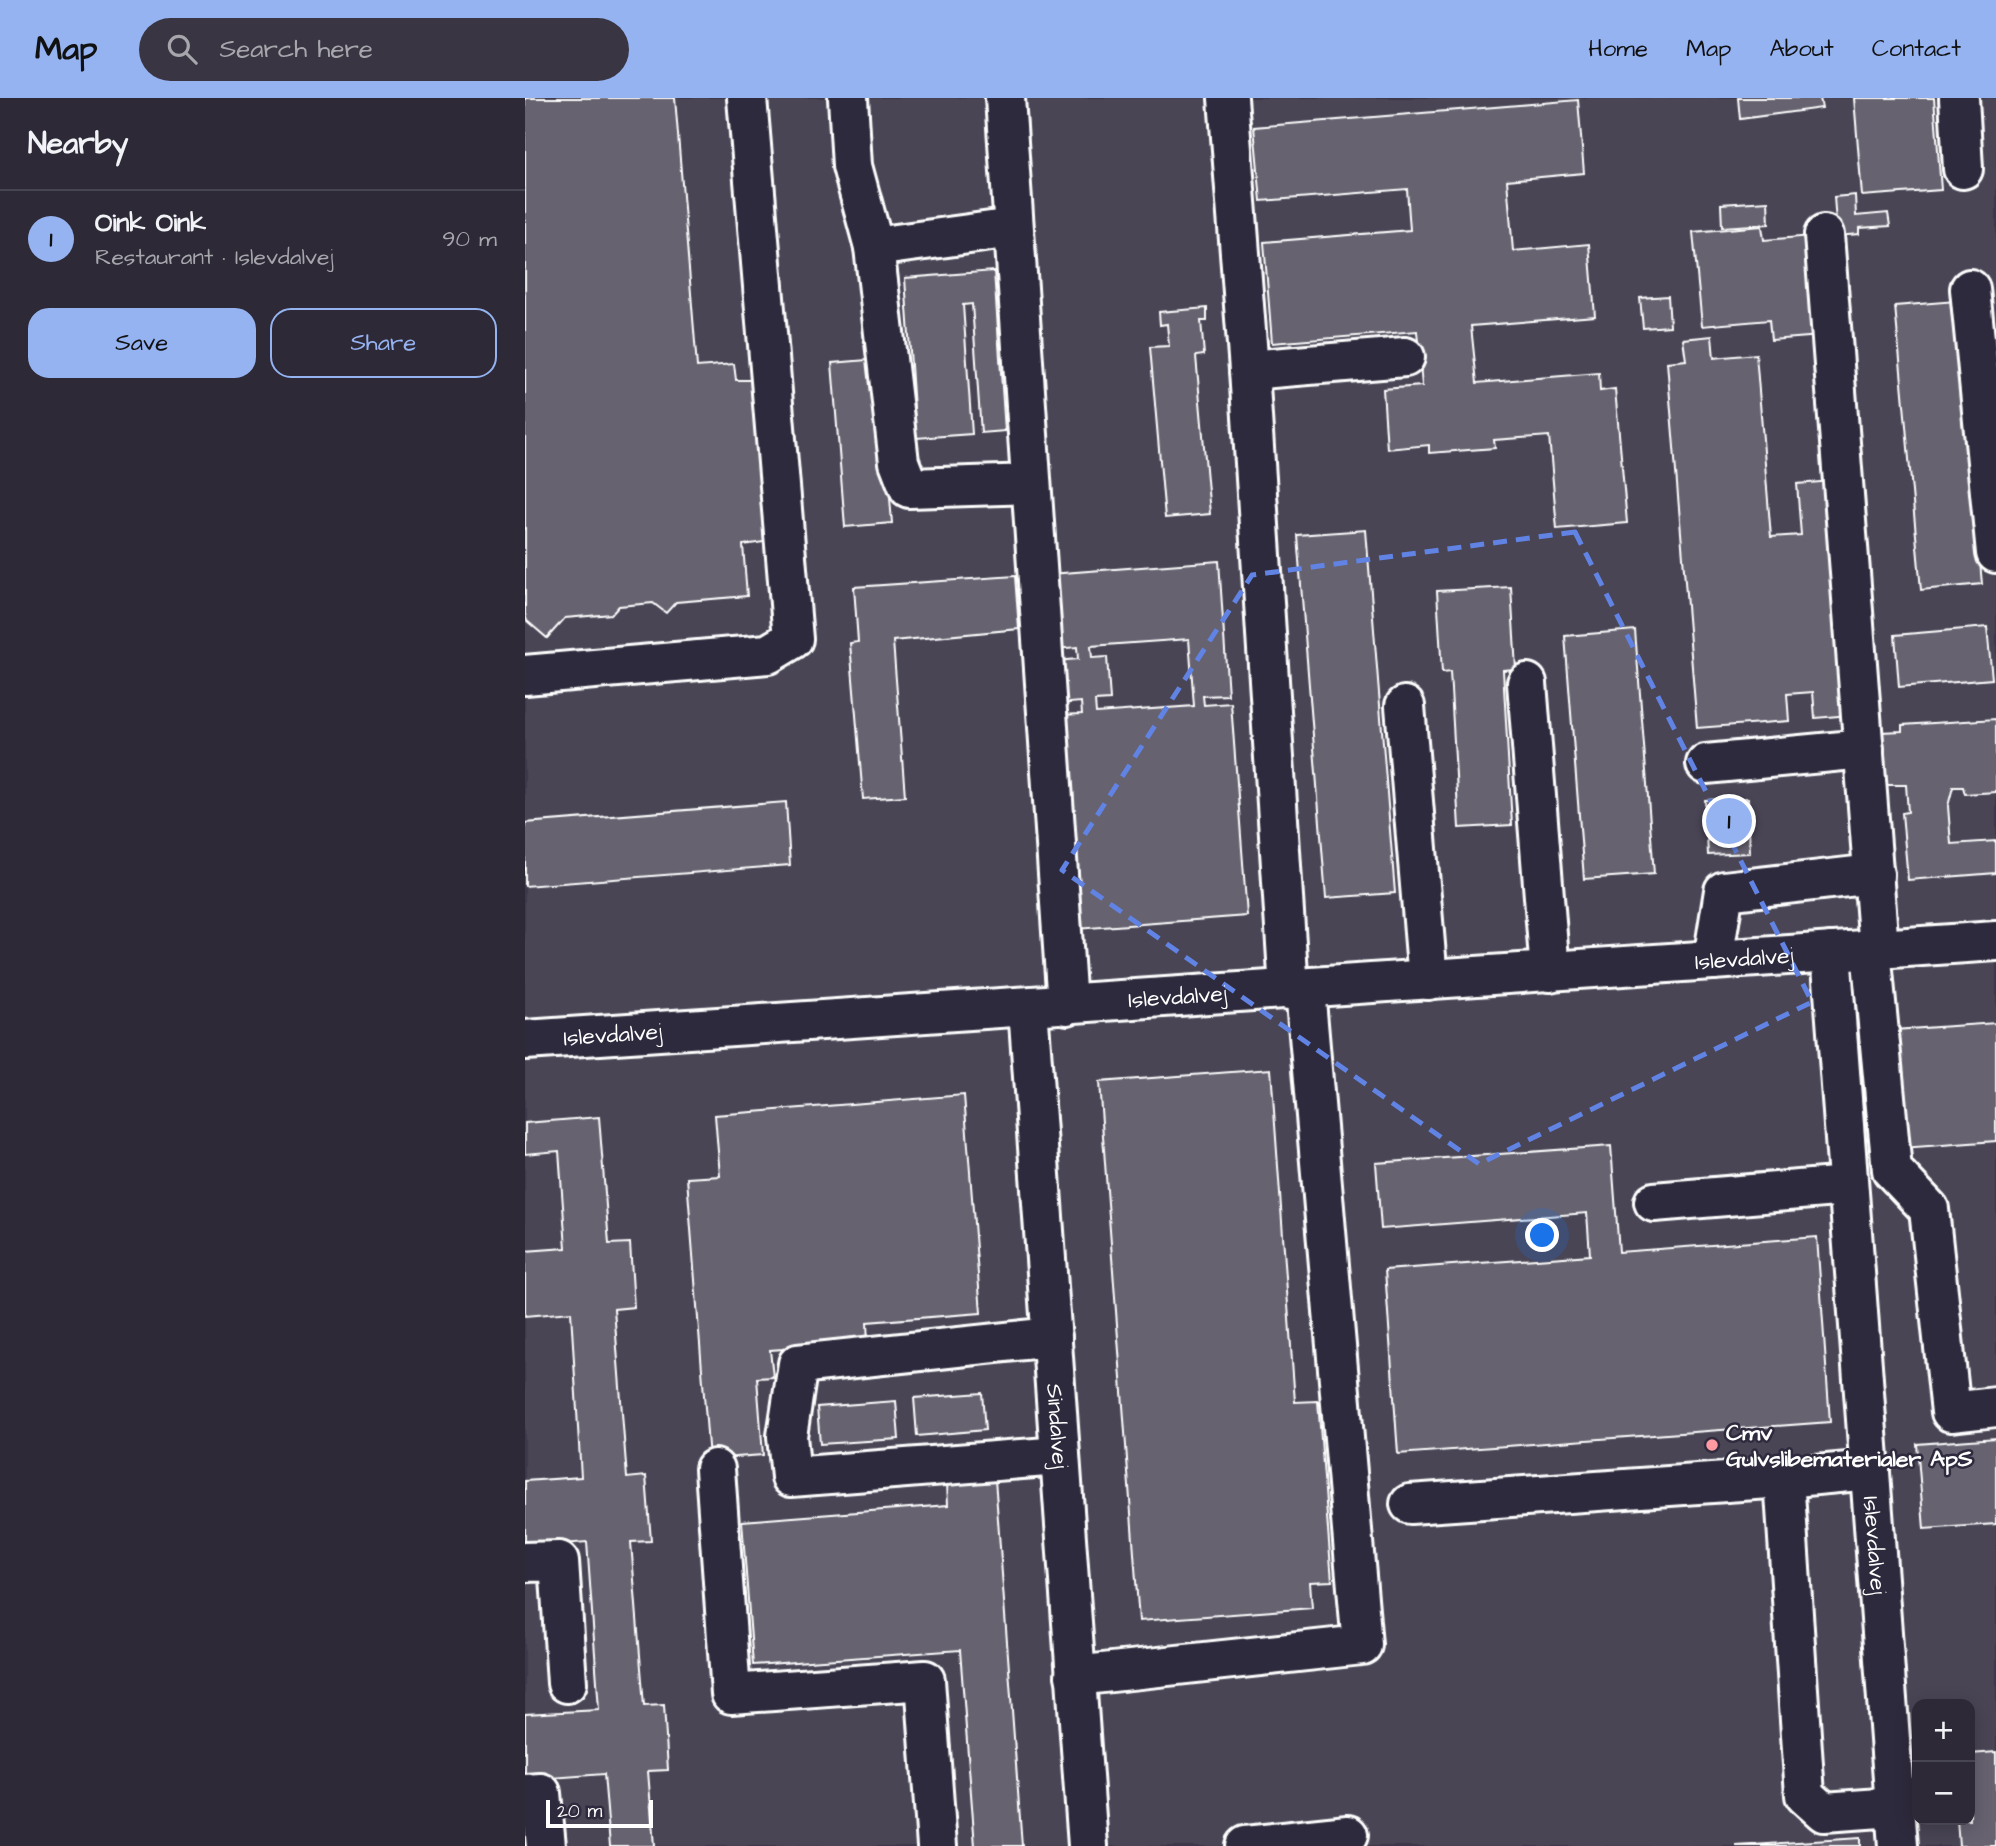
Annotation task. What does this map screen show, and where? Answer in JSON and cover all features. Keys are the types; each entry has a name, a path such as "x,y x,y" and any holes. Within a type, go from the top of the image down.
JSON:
{"street":[{"path":"525,675 768,654 793,639 747,98"},
{"path":"848,98 852,166 874,247 899,462 909,488 1031,484"},
{"path":"1005,98 1066,1005"},
{"path":"1075,1676 1362,1644 1297,989 1228,98"},
{"path":"1959,98 1963,169"},
{"path":"874,247 1013,228"},
{"path":"1824,235 1874,874 1875,949 1892,1170 1929,1209 1951,1412 1996,1407"},
{"path":"1970,289 1996,553"},
{"path":"1249,370 1405,357"},
{"path":"1527,683 1550,972"},
{"path":"1405,706 1429,980"},
{"path":"1706,764 1864,749"},
{"path":"1713,960 1724,891 1874,874"},
{"name":"Islevdalvej","path":"525,1040 1996,941"},
{"name":"Islevdalvej","path":"1831,952 1898,1846"},
{"name":"Sindalvej","path":"1028,1007 1088,1846"},
{"path":"1654,1202 1848,1186"},
{"path":"1052,1337 798,1364 787,1436 791,1477 1060,1456"},
{"path":"715,1469 731,1694 925,1680 937,1846"},
{"path":"1411,1504 1870,1470"},
{"path":"1784,1478 1805,1795 1824,1812 1895,1807"},
{"path":"525,1562 559,1561 567,1684"},
{"path":"525,1794 541,1793 545,1846"},
{"path":"1245,1846 1348,1835"}],"highlighted area":[{"path":"1575,532 1812,1002 1479,1164 1062,870 1252,575"}],"shaded area":[{"path":"525,98 1996,98 1996,1846 525,1846"}],"building":[{"path":"525,98 675,98 697,367 734,364 736,380 760,380 777,540 743,545 747,596 676,602 666,613 653,603 619,606 612,614 565,618 547,638 527,621"},
{"path":"1738,98 1820,98 1822,108 1740,119"},
{"path":"1854,98 1934,98 1941,190 1862,196"},
{"path":"1578,100 1584,173 1507,180 1513,251 1589,244 1595,316 1471,326 1477,383 1599,373 1600,391 1615,389 1627,523 1557,529 1549,436 1494,440 1495,448 1429,453 1429,445 1387,449 1383,389 1422,386 1417,331 1272,343 1264,242 1410,230 1407,189 1261,201 1254,127"},
{"path":"1855,195 1856,216 1888,213 1890,226 1859,228 1859,234 1837,236 1834,197"},
{"path":"1768,201 1769,224 1722,227 1721,204"},
{"path":"1762,226 1764,240 1812,236 1821,336 1771,340 1769,320 1702,326 1693,232"},
{"path":"994,271 1005,431 981,433 972,304 963,305 972,434 916,438 905,278"},
{"path":"1668,296 1670,326 1643,328 1640,298"},
{"path":"1956,301 1982,584 1921,590 1895,306"},
{"path":"1207,308 1207,321 1201,321 1204,355 1196,356 1210,514 1165,518 1150,347 1169,346 1167,324 1160,325 1159,312"},
{"path":"1712,336 1714,358 1756,354 1771,537 1801,535 1797,484 1832,481 1851,715 1815,718 1813,692 1787,694 1789,721 1697,728 1667,362 1686,360 1683,339"},
{"path":"879,359 892,523 845,527 832,363"},
{"path":"1366,530 1395,893 1326,898 1297,535"},
{"path":"1219,561 1228,695 1203,696 1204,705 1231,703 1247,916 1076,929 1060,715 1082,714 1081,702 1058,704 1055,661 1078,659 1077,647 1056,649 1050,574","holes":["1189,639 1194,706 1096,713 1095,701 1110,700 1107,657 1092,658 1091,646"]},
{"path":"1015,576 1019,629 893,641 905,796 863,799 850,643 858,642 854,587"},
{"path":"1511,587 1516,669 1503,670 1512,825 1459,828 1450,672 1442,673 1437,591"},
{"path":"1987,627 1992,679 1899,687 1895,635"},
{"path":"1635,630 1654,874 1584,879 1565,636"},
{"path":"1996,719 1996,792 1965,794 1963,787 1953,787 1948,806 1951,844 1996,841 1996,873 1908,880 1902,813 1908,812 1906,785 1883,785 1880,732 1902,731 1902,725"},
{"path":"1748,798 1750,853 1708,855 1705,800"},
{"path":"786,802 790,865 525,886 525,823"},
{"path":"1996,1023 1996,1141 1902,1148 1894,1030"},
{"path":"1271,1069 1295,1402 1318,1401 1332,1581 1310,1582 1312,1608 1139,1621 1099,1082"},
{"path":"964,1095 981,1313 867,1322 868,1343 770,1350 773,1377 757,1378 763,1455 709,1459 687,1178 720,1176 715,1115"},
{"path":"599,1117 609,1244 630,1243 634,1307 614,1309 627,1478 646,1476 651,1541 631,1542 644,1706 664,1705 668,1770 648,1771 654,1846 610,1846 604,1774 525,1780 525,1714 599,1710 587,1542 525,1547 525,1481 581,1477 571,1312 525,1316 525,1251 566,1248 559,1151 525,1154 525,1123"},
{"path":"1611,1146 1619,1252 1817,1237 1830,1422 1398,1454 1385,1270 1590,1255 1587,1213 1381,1229 1376,1163"},
{"path":"982,1393 985,1430 917,1436 914,1398"},
{"path":"896,1401 899,1439 820,1444 817,1407"},
{"path":"1996,1438 1996,1524 1924,1529 1917,1444"},
{"path":"995,1479 1022,1846 975,1846 960,1650 753,1665 742,1521 948,1505 947,1482"},
{"path":"1996,1752 1996,1846 1959,1846 1957,1825 1975,1825 1975,1754"},
{"path":"1860,1838 1860,1846 1736,1846"}],"place":[{"name":"Oink Oink","path":"1729,821"},
{"name":"Cmv Gulvslibematerialer ApS","path":"1712,1445"}]}
